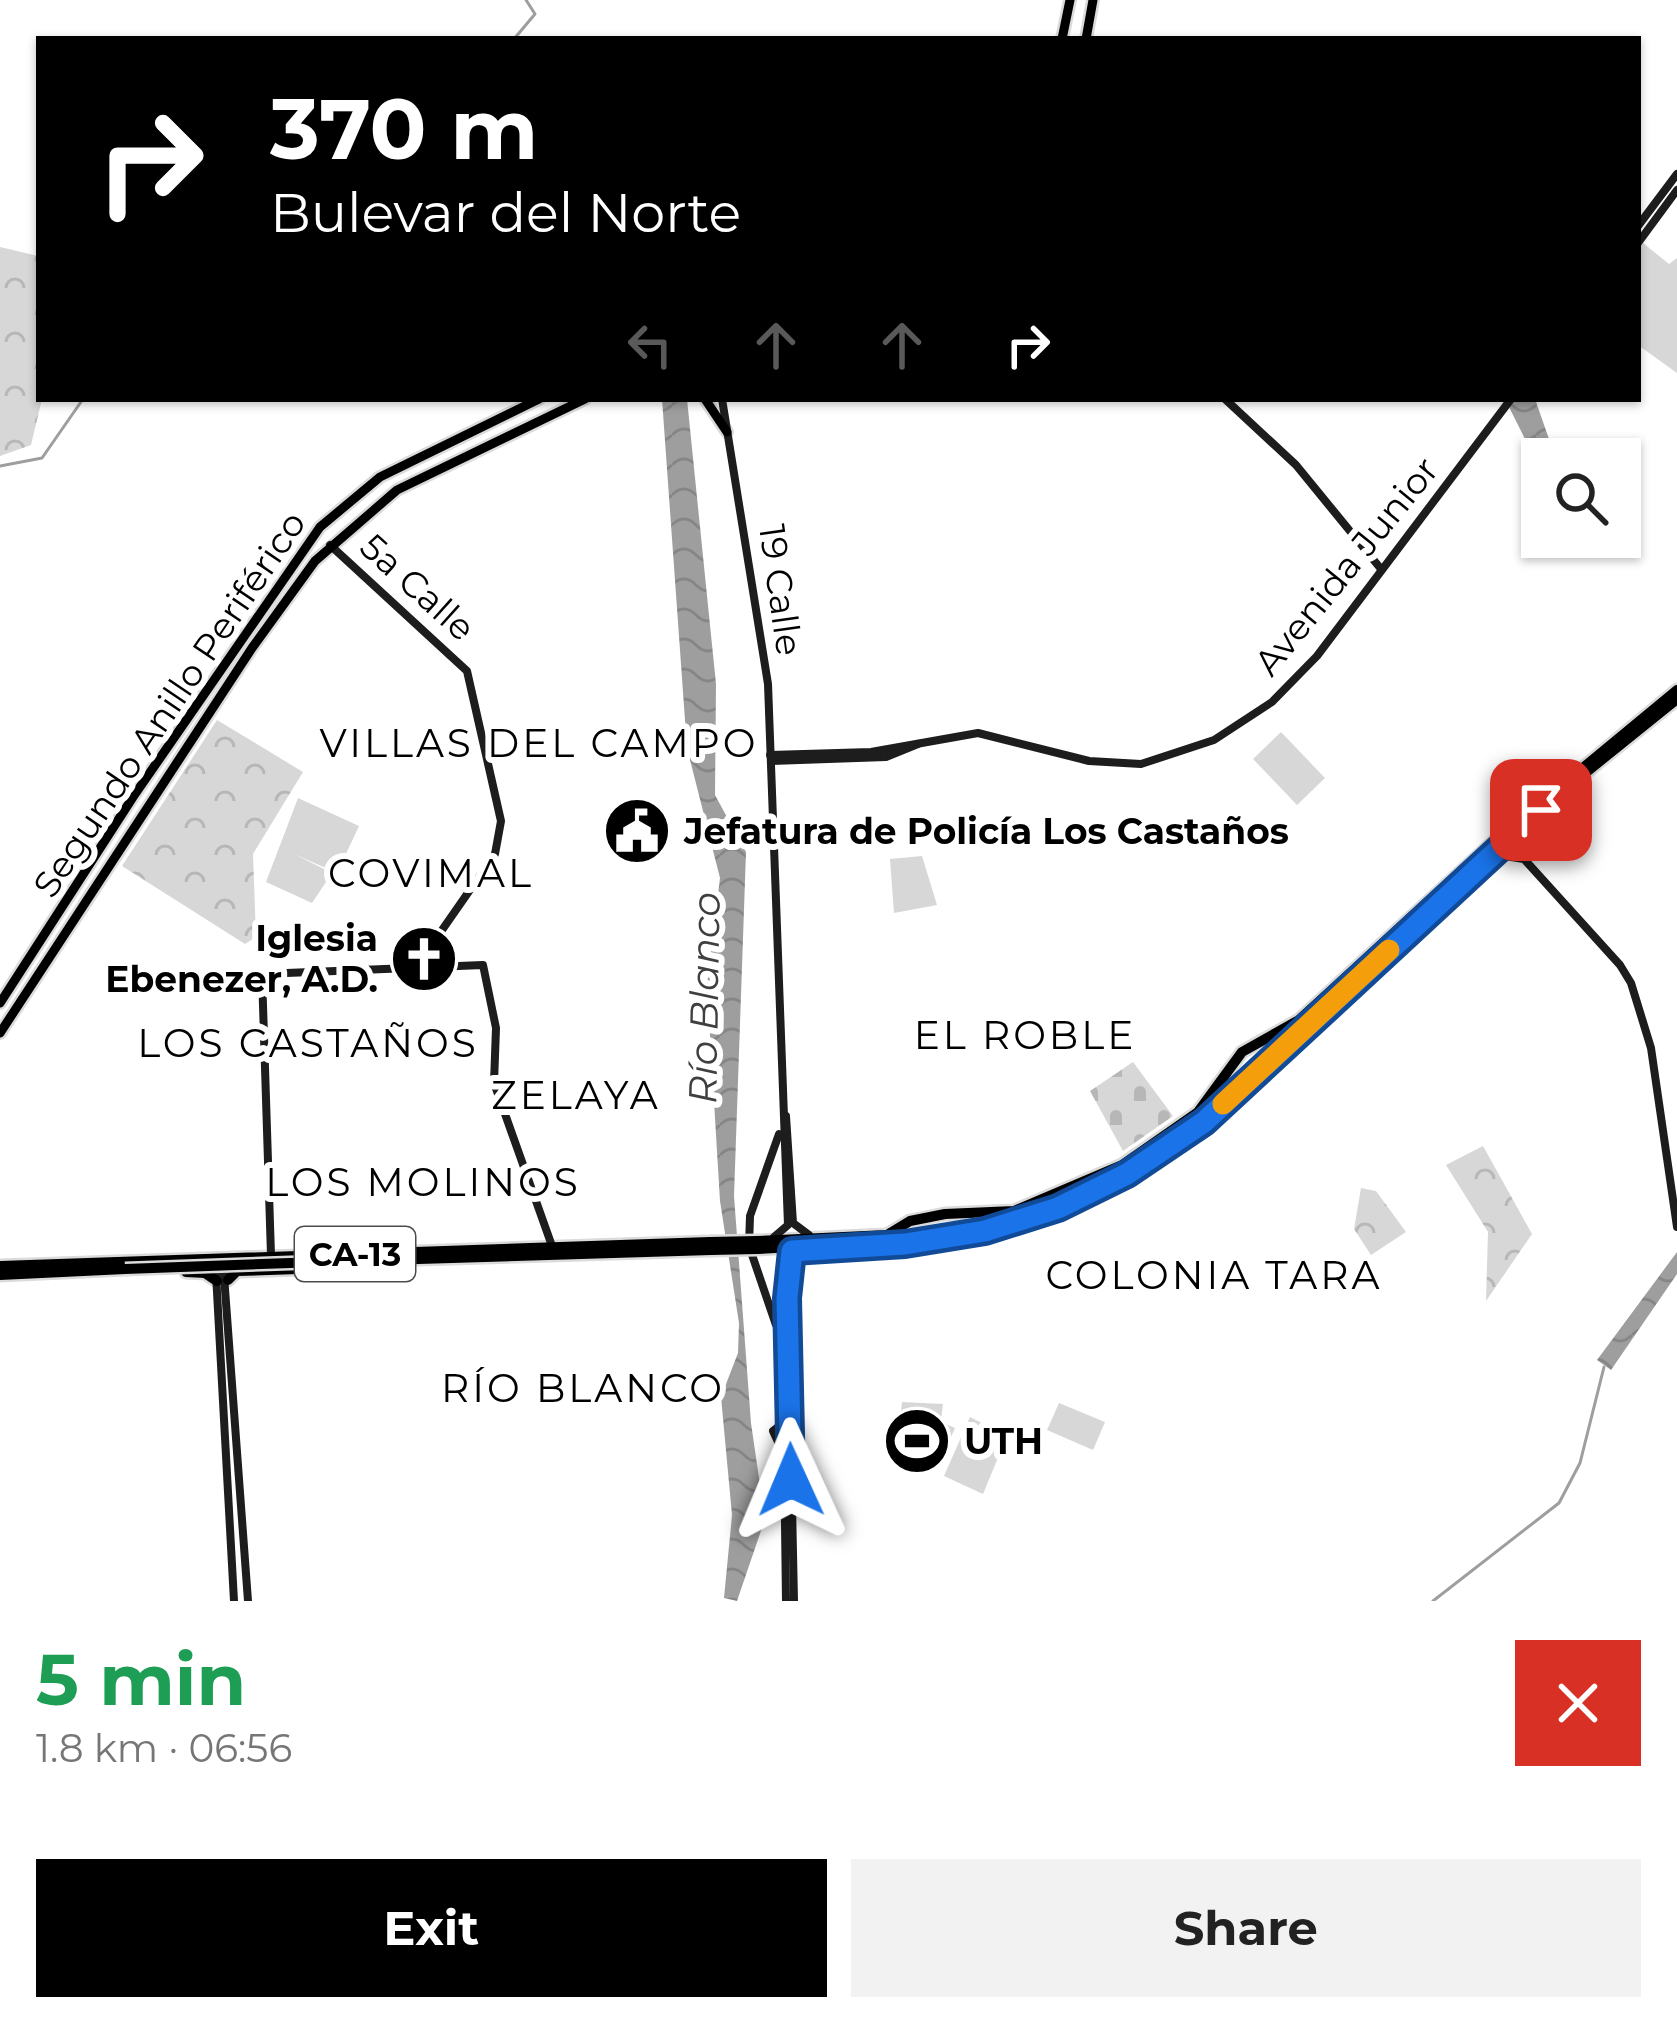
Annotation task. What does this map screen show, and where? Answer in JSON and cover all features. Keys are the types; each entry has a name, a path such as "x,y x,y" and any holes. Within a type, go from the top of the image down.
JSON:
{"highway":[{"name":"CA-13","path":"0,1270 271,1255 356,1261 763,1244 887,1234 910,1221 960,1212 1017,1216 1122,1165 1198,1112 1242,1052 1299,1019 1506,831 1677,690"},
{"name":"CA-13","path":"763,1244 905,1244 1017,1216 1112,1182 1204,1122 1478,866 1677,699"},
{"path":"1112,1182 1203,1120 1263,1065 1274,1051 1274,1042 1261,1040 1223,1089 1198,1112"},
{"name":"CA-13","path":"0,1270 552,1246 710,1246"},
{"path":"126,1266 221,1269 324,1258"},
{"path":"126,1266 342,1267 356,1261"}],"main road":[{"path":"1063,36 1070,0"},
{"path":"1087,36 1093,0"},
{"path":"1641,223 1676,183"},
{"path":"1641,238 1676,183"},
{"name":"Segundo Anillo Periférico","path":"0,1003 301,548 352,497 419,455 533,402"},
{"name":"Segundo Anillo Periférico","path":"0,1034 252,648 330,544 397,490 579,402"},
{"path":"707,402 728,432"},
{"name":"19 Calle","path":"723,402 764,650 786,1163 793,1223 816,1238"},
{"path":"1229,402 1298,466 1381,569"},
{"name":"Avenida Junior","path":"771,758 871,752 924,740 990,734 1105,764 1141,764 1175,757 1230,731 1272,702 1317,656 1509,402"},
{"name":"5a Calle","path":"330,544 467,671 500,807 494,854 433,944 433,967"},
{"path":"248,629 260,637"},
{"path":"239,640 252,648"},
{"path":"1524,859 1530,820"},
{"path":"1478,866 1505,856 1524,859 1631,983 1651,1048 1677,1227"},
{"path":"271,1255 262,974 483,965 496,1028 494,1083 552,1246"},
{"name":"19 Calle","path":"763,1244 788,1226 779,1079"},
{"path":"780,1349 768,1293 749,1246 750,1216 764,1166 782,1127"},
{"path":"764,1166 786,1163"},
{"path":"1017,1216 918,1240 907,1236 908,1226 1017,1216"},
{"path":"763,1244 784,1259"},
{"path":"784,1259 801,1247"},
{"path":"784,1259 780,1349 790,1601"},
{"path":"784,1259 790,1601"},
{"path":"221,1269 234,1601"},
{"path":"221,1269 248,1601"},
{"path":"768,1293 782,1299"},
{"path":"782,1299 788,1341"},
{"path":"782,1424 788,1431 791,1480"}],"green space":[{"path":"1641,245 1669,264 1677,258 1677,373 1641,347"},
{"path":"0,247 36,256 36,402 41,402 31,445 0,456"},
{"path":"217,720 303,772 253,854 256,937 245,944 122,866"},
{"path":"1281,732 1325,778 1297,805 1253,759"},
{"path":"298,798 359,826 337,873 294,854 332,873 312,903 266,882"},
{"path":"922,856 937,905 894,913 890,859"},
{"path":"1133,1062 1173,1116 1123,1151 1090,1091"},
{"path":"1483,1146 1532,1234 1486,1301 1488,1232 1446,1165"},
{"path":"1361,1188 1376,1191 1406,1232 1371,1255 1354,1229"},
{"name":"UTH","path":"902,1402 943,1404 939,1437 946,1424 955,1428 948,1444 937,1440 927,1467 895,1462"},
{"path":"1059,1403 1105,1422 1093,1450 1047,1430"},
{"path":"970,1417 1007,1436 983,1494 944,1476"}],"water":[{"path":"662,402 687,402 716,684 715,795 746,852 734,1196 751,1423 765,1519 737,1601 724,1598 732,1515 721,1397 738,1353 739,1323 720,1201 707,985 720,878 687,748"},
{"path":"1506,402 1536,402 1549,438 1524,438"},
{"path":"1677,1252 1677,1274 1611,1370 1597,1360"}],"waterway":[{"path":"517,36 535,14 526,0"},
{"path":"0,466 42,458 81,402"},
{"path":"1433,1601 1559,1503 1580,1463 1604,1367"}],"slow traffic":[{"path":"1223,1104 1389,950"}],"place":[{"name":"Jefatura de Policía Los Castaños","path":"637,831"},
{"name":"Iglesia Ebenezer, A.D.","path":"424,959"},
{"name":"UTH","path":"917,1441"}],"district":[{"name":"VILLAS DEL CAMPO","path":"539,743"},
{"name":"COVIMAL","path":"431,873"},
{"name":"EL ROBLE","path":"1025,1035"},
{"name":"LOS CASTAÑOS","path":"308,1043"},
{"name":"ZELAYA","path":"576,1095"},
{"name":"LOS MOLINOS","path":"423,1182"},
{"name":"COLONIA TARA","path":"1214,1275"},
{"name":"RÍO BLANCO","path":"583,1388"}],"route":[{"path":"791,1480 787,1259 792,1251 905,1244 985,1231 1058,1208 1127,1174 1204,1122 1541,810"}],"water label":[{"name":"Río Blanco","path":"704,998"}]}
